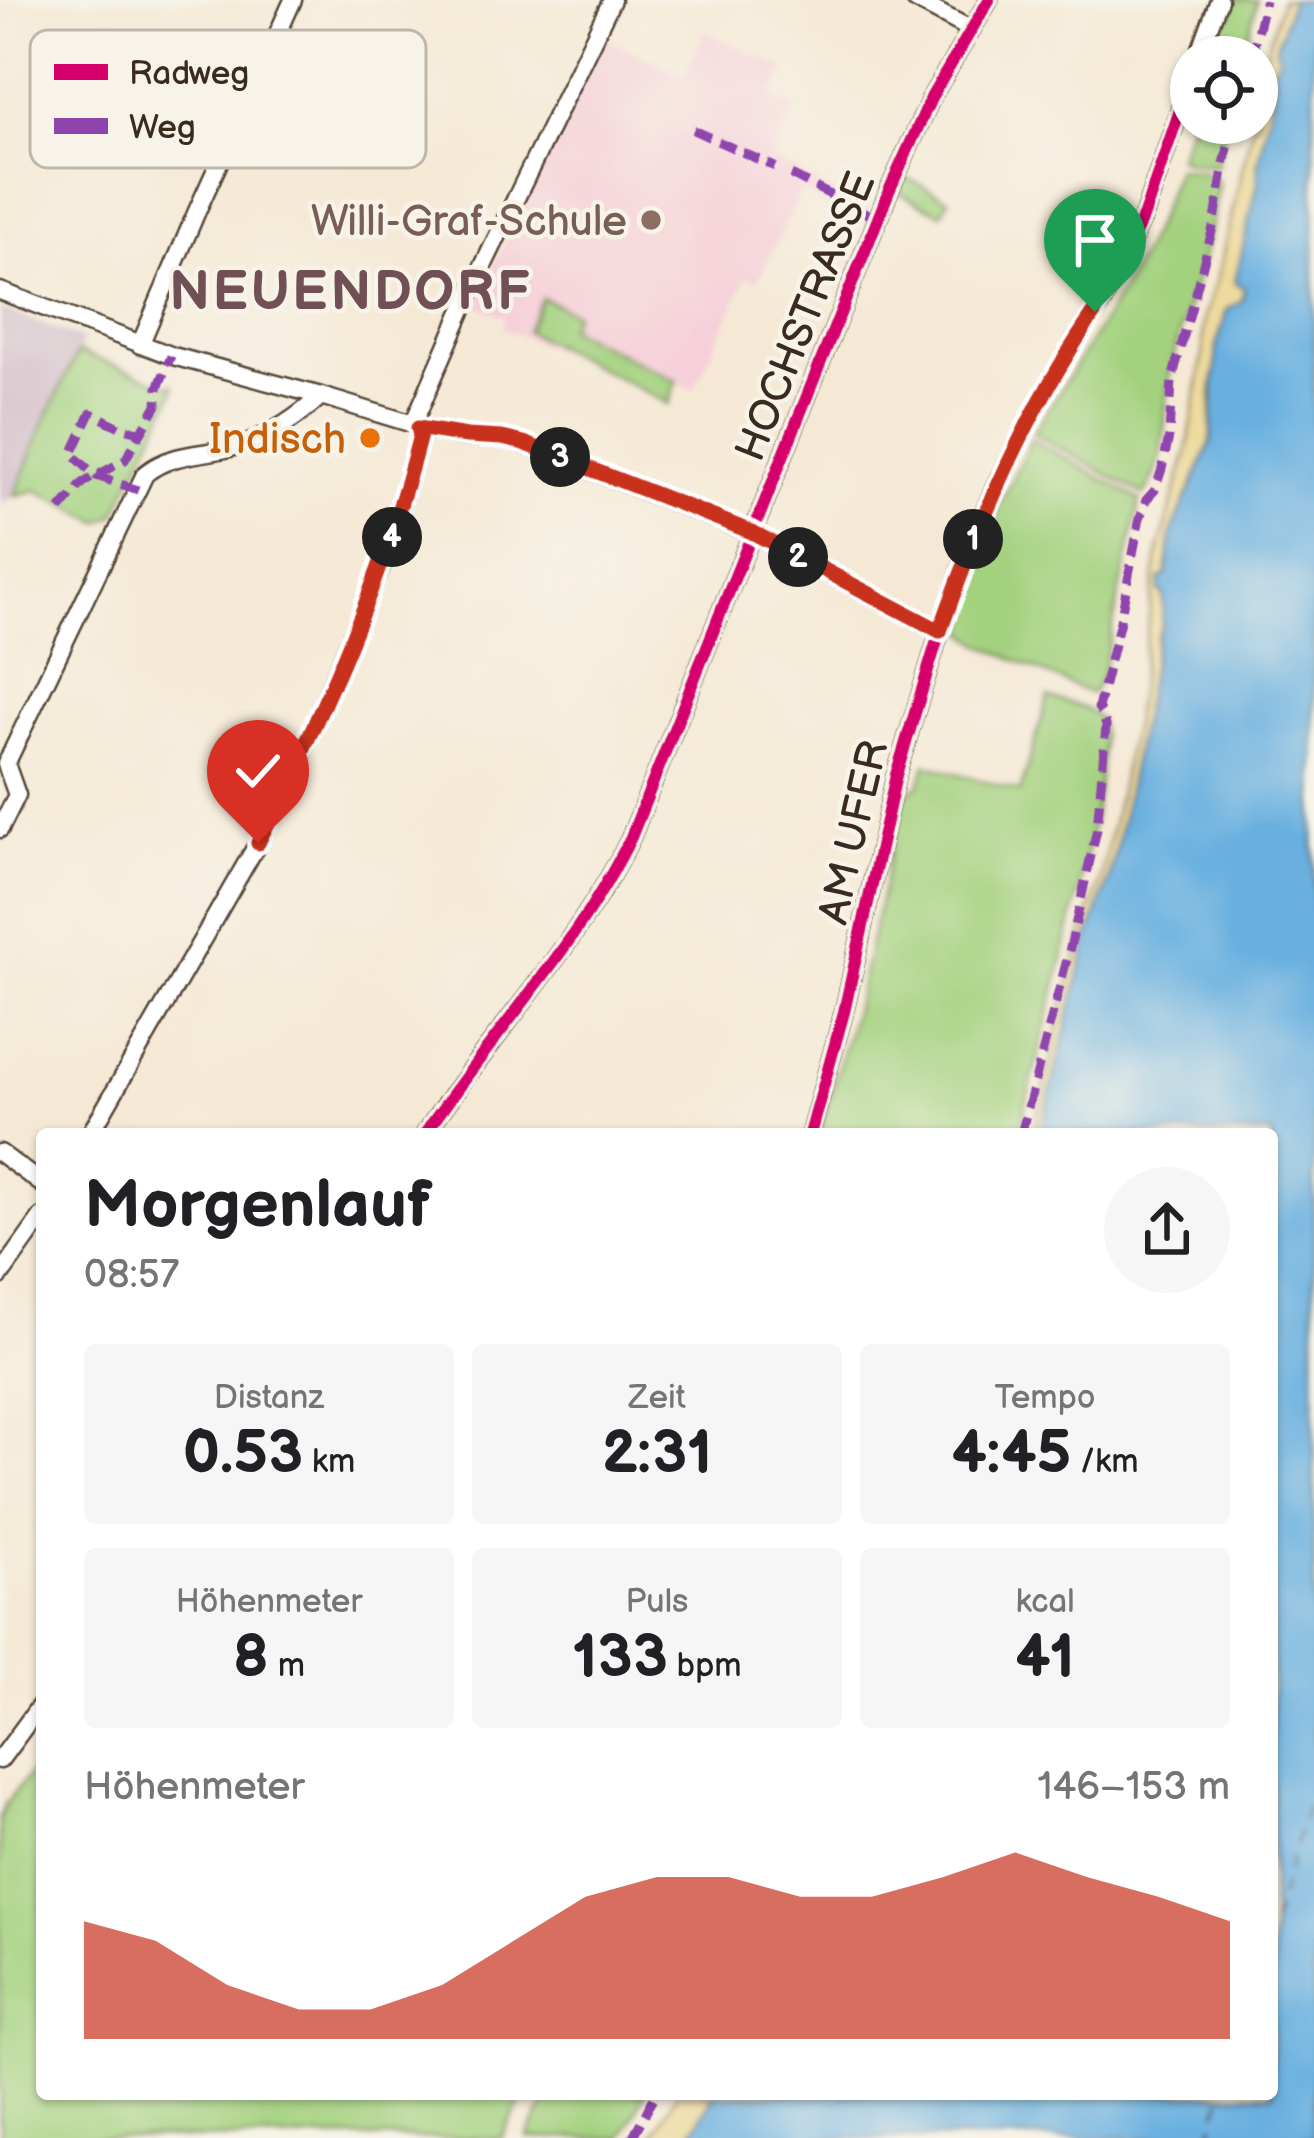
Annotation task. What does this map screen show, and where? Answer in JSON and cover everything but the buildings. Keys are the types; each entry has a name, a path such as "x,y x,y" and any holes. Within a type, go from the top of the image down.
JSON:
{"street":[{"path":"279,30 293,0"},
{"path":"415,426 470,291 612,0"},
{"path":"915,0 970,29"},
{"name":"HOCHSTRASSE","path":"428,1128 590,913 631,837 884,205 932,96 989,0"},
{"path":"1206,36 1219,0"},
{"name":"AM UFER","path":"812,1128 844,1012 896,775 968,551 998,483 1075,340 1102,302 1144,215 1170,139"},
{"path":"140,345 216,168"},
{"path":"0,291 140,345 415,426 524,443 752,532 940,631"},
{"path":"0,829 17,795 7,764 145,474 155,465 195,452 242,445 302,413 321,396"},
{"path":"94,1128 258,843 302,754 388,550 420,435 415,426"},
{"path":"0,1153 36,1180"},
{"path":"0,1276 36,1225"},
{"path":"0,1760 36,1711"}],"shaded area":[{"name":"Willi-Graf-Schule","path":"705,31 786,69 772,97 795,108 772,159 870,211 866,223 801,192 758,281 747,277 694,390 677,382 669,404 502,328 505,318 474,304 604,38 684,75"},
{"path":"0,308 83,340 15,496 0,504"}],"green space":[{"path":"1233,0 1257,0 1248,36 1219,36"},
{"path":"1183,144 1222,144 1216,166 1178,157"},
{"path":"1176,168 1206,173 1217,179 1218,186 1171,368 1158,465 1144,495 1033,433 1132,271"},
{"path":"905,177 949,199 942,214 898,192"},
{"path":"542,298 574,313 568,328 677,381 669,404 526,331"},
{"path":"78,352 173,383 175,390 115,515 100,522 36,490 15,496"},
{"path":"1031,439 1140,500 1101,679 1091,694 983,645 965,632 978,586 970,568"},
{"path":"1048,697 1082,708 1098,719 1102,746 1087,852 1020,1128 822,1128 904,796 920,784 926,764 1020,792"},
{"path":"36,1766 36,2100 522,2100 502,2138 0,2138 0,1819 6,1803"},
{"path":"547,2100 642,2100 622,2138 527,2138"}],"sand":[{"path":"1281,0 1291,0 1278,41 1278,36 1271,36"},
{"path":"1248,144 1262,144 1242,301 1226,310 1212,392 1211,442 1172,532 1166,577 1160,579 1162,626 1109,879 1090,933 1041,1128 1034,1128 1066,996 1100,883 1133,724 1158,554 1187,452 1204,319"},
{"path":"673,2100 711,2100 689,2138 652,2138"}],"water":[{"path":"1291,0 1314,0 1314,2138 689,2138 711,2100 1278,2100 1278,1128 1041,1128 1119,834 1162,626 1160,579 1166,577 1172,532 1211,442 1217,345 1227,310 1242,301 1244,288 1235,282 1262,144 1278,144 1278,41"}],"ferry route":[{"path":"1278,1903 1314,1780"},
{"path":"1210,2138 1221,2100"}],"marked path":[{"path":"1256,36 1265,0"},
{"path":"693,130 775,167"},
{"path":"1023,1128 1097,829 1106,726 1098,708 1140,518 1162,469 1172,380 1215,220 1229,144"},
{"path":"791,175 878,219"},
{"path":"60,510 83,483 125,460 157,405 158,388 171,356"},
{"path":"138,490 96,476 72,454 91,413 143,433"},
{"path":"632,2138 653,2100"}],"cycle path":[{"path":"429,1128 560,953 631,837 889,191 932,96 989,0"},
{"path":"812,1128 844,1012 896,775 968,551 997,483 1075,340 1102,302 1144,215 1170,139"}],"place":[{"name":"Willi-Graf-Schule","path":"651,220"},
{"name":"Indisch","path":"370,438"}],"district":[{"name":"NEUENDORF","path":"351,290"}],"route":[{"path":"258,843 302,754 388,550 420,435 418,428 524,443 752,532 940,631 998,483 1095,312"}]}
